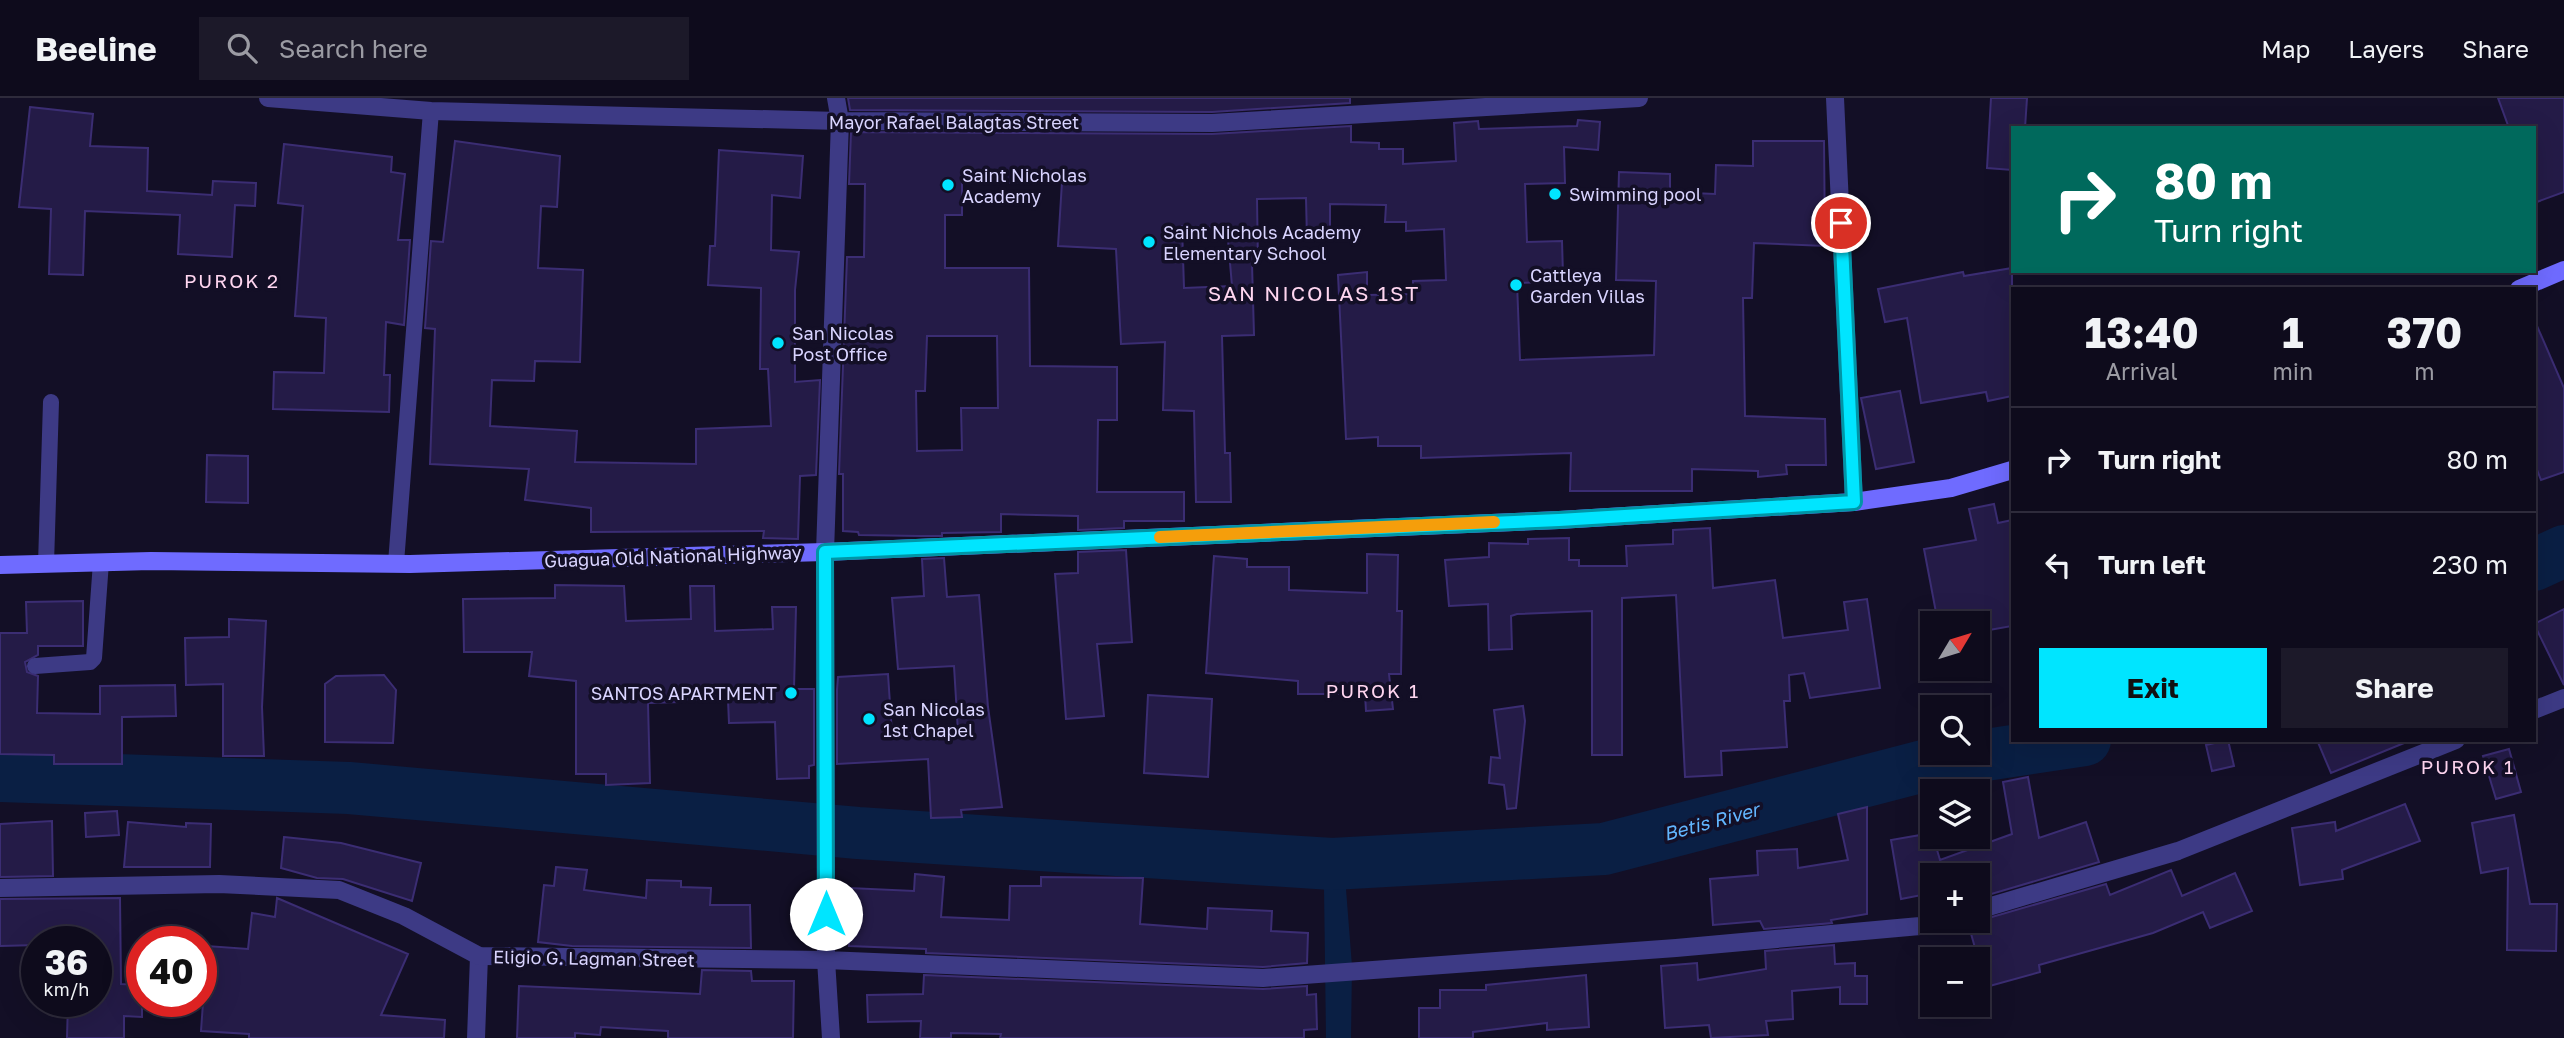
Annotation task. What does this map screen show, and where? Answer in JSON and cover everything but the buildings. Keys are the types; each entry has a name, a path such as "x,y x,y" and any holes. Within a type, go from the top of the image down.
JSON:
{"main road":[{"path":"2524,287 2564,270"},
{"name":"Guagua Old National Highway","path":"0,565 101,562 396,563 825,552 1559,520 1854,502 1951,488 2011,470"}],"street":[{"name":"Mayor Rafael Balagtas Street","path":"268,98 431,111 840,121 1212,124 1639,98"},
{"path":"831,1038 826,960 825,552 840,121 836,98"},
{"path":"1835,98 1854,502"},
{"path":"2536,708 2564,698"},
{"path":"1990,906 2178,851 2451,742"},
{"name":"Eligio G. Lagman Street","path":"0,888 219,884 338,890 404,916 479,956 826,960 1263,978 1676,948 1920,926"},
{"path":"475,1038 479,956"}],"lane":[{"path":"396,563 431,111"},
{"path":"46,564 51,402"},
{"path":"35,666 90,662 94,658 101,562"}],"water":[{"path":"1332,874 1346,889 1352,966 1351,1038 1326,1038 1324,887"}],"waterway":[{"name":"Betis River","path":"2536,564 2564,551"},
{"path":"0,776 349,788 858,833 1332,864 1604,849 1939,762 2072,742"}],"slow traffic":[{"path":"1160,537 1494,522"}],"place":[{"name":"Saint Nicholas Academy","path":"948,185"},
{"name":"Swimming pool","path":"1555,194"},
{"name":"Saint Nichols Academy Elementary School","path":"1149,242"},
{"name":"Cattleya Garden Villas","path":"1516,285"},
{"name":"San Nicolas Post Office","path":"778,343"},
{"name":"SANTOS APARTMENT","path":"791,693"},
{"name":"San Nicolas 1st Chapel","path":"869,719"}],"district":[{"name":"PUROK 2","path":"232,280"},
{"name":"SAN NICOLAS 1ST","path":"1314,293"},
{"name":"PUROK 1","path":"1373,690"},
{"name":"PUROK 1","path":"2468,766"}],"route":[{"path":"826,914 825,552 1559,520 1854,502 1841,223"}]}
